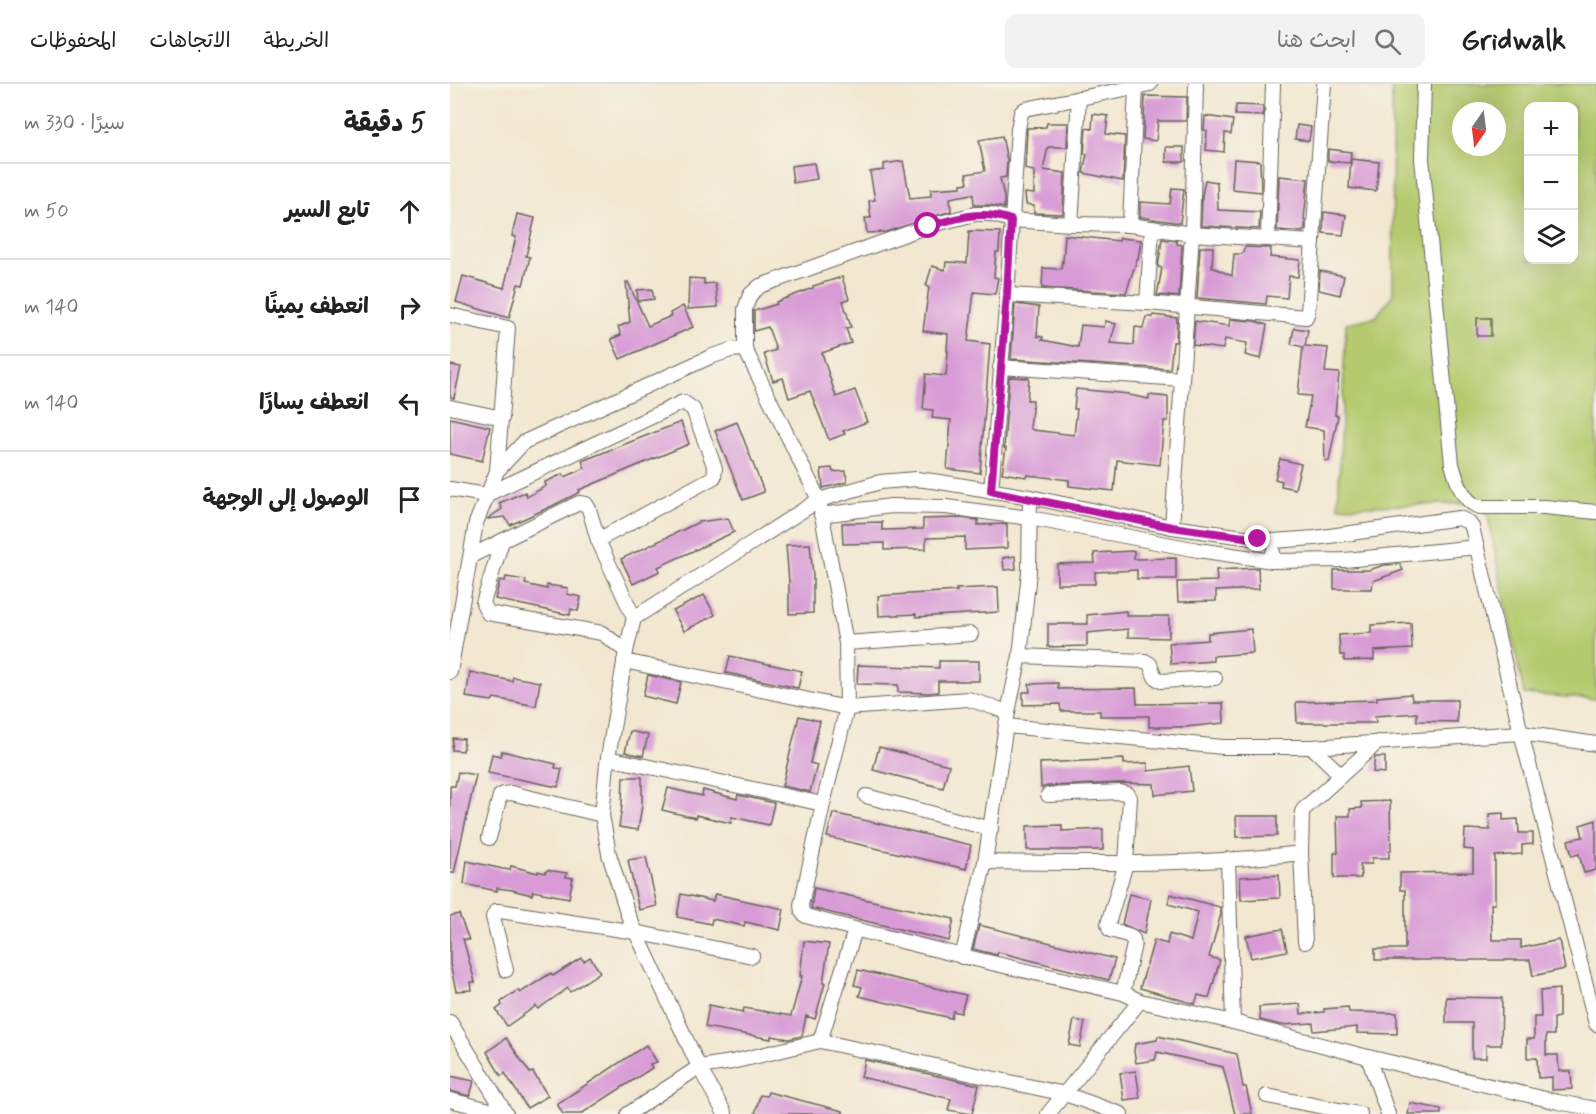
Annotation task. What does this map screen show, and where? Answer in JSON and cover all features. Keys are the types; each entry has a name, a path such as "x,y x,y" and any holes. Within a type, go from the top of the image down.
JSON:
{"street":[{"path":"991,491 1021,113 1025,110 1150,84"},
{"path":"1172,527 1192,234 1196,84"},
{"path":"1268,239 1272,84"},
{"path":"1007,295 1147,303 1305,317 1308,312 1324,84"},
{"path":"1424,84 1422,159 1452,464 1456,478 1468,499 1480,507 1544,507 1596,512"},
{"path":"1130,225 1136,87"},
{"path":"1071,224 1079,98"},
{"path":"1313,242 1192,234 1130,225 1011,220 990,214 975,214 928,226 760,286 750,295 745,309 745,349 819,500 846,643 847,708 823,804 801,906 802,912 806,916 855,930 1123,993 1140,1001 1233,1022 1560,1108 1596,1109"},
{"path":"1147,303 1152,228"},
{"path":"450,315 508,328 497,471"},
{"path":"450,672 476,523 497,471 524,442 710,357 731,350 745,349"},
{"path":"1000,367 1182,379"},
{"path":"450,489 486,495 683,402 690,405 715,468 714,477 598,540"},
{"path":"450,407 502,418"},
{"path":"502,541 483,603 488,613 602,633 633,623 819,500 880,482 916,479 1030,498 1172,527 1273,541 1314,538 1459,518 1468,522 1472,527 1521,733 1596,1024"},
{"path":"962,957 985,862 1008,711 1020,656 1029,572 1030,498"},
{"path":"471,556 579,503 584,503 589,509 598,540 633,623 625,656 608,758 602,815 609,854 635,932 699,1067 725,1114"},
{"path":"821,515 891,506 946,507 1030,518 1198,550 1273,561 1345,560 1477,547"},
{"path":"1273,541 1273,561"},
{"path":"602,633 625,656 847,708 968,699 1008,711"},
{"path":"846,643 971,634"},
{"path":"1020,656 1144,661 1150,664 1155,677 1161,681 1215,678"},
{"path":"1006,726 1223,747 1312,747 1521,733 1596,744"},
{"path":"1305,942 1301,853 1302,812 1378,742"},
{"path":"1312,747 1341,775"},
{"path":"608,758 823,804"},
{"path":"1048,795 1120,792 1128,794 1130,798 1126,863 1108,924 1110,930 1128,935 1133,939 1134,944 1123,993"},
{"path":"489,838 500,796 504,794 512,793 602,815"},
{"path":"866,796 991,829"},
{"path":"985,862 1126,863 1228,860 1301,853"},
{"path":"1228,860 1233,1022"},
{"path":"506,970 493,917 496,911 635,932 752,956"},
{"path":"820,1041 855,930"},
{"path":"1048,1114 1140,1001"},
{"path":"451,1027 506,1114"},
{"path":"628,1114 699,1067 732,1062 820,1041 1065,1094 1121,1114"},
{"path":"1368,1057 1388,1114"},
{"path":"1267,1096 1360,1114"},
{"path":"450,1100 506,1114"}],"green space":[{"path":"1392,84 1596,84 1596,699 1524,694 1485,503 1338,507 1346,323 1376,317 1393,294"}],"building":[{"path":"1145,96 1187,97 1186,121 1158,121 1156,141 1143,139"},
{"path":"1236,105 1263,106 1263,116 1235,115"},
{"path":"1093,114 1108,116 1106,134 1125,136 1123,181 1083,173 1087,154 1084,154 1086,128 1092,129"},
{"path":"1205,116 1233,120 1231,134 1225,133 1224,152 1206,150"},
{"path":"1047,123 1068,123 1067,147 1048,147 1043,170 1065,173 1063,214 1034,213 1034,206 1026,204 1025,193 1034,194 1034,171 1025,169 1027,128 1046,127"},
{"path":"1297,125 1311,127 1309,141 1295,139"},
{"path":"1002,136 1007,160 1006,177 1000,178 1004,208 974,205 973,194 950,198 951,211 886,232 867,233 865,218 871,218 869,201 875,200 870,172 884,170 884,164 903,161 910,198 931,196 931,189 961,187 961,184 968,183 966,174 985,171 979,140"},
{"path":"1166,147 1184,147 1184,162 1166,162"},
{"path":"1328,149 1351,152 1350,163 1328,161"},
{"path":"1234,159 1260,161 1261,192 1232,189"},
{"path":"1351,159 1379,162 1376,191 1349,188"},
{"path":"814,163 817,179 793,183 791,166"},
{"path":"1279,176 1308,179 1305,230 1303,232 1277,230"},
{"path":"1205,180 1217,182 1218,210 1260,212 1259,229 1201,226"},
{"path":"1172,188 1184,189 1180,223 1140,217 1140,202 1170,204"},
{"path":"1324,212 1346,215 1343,235 1323,233"},
{"path":"517,214 535,218 526,256 530,257 523,285 518,284 509,318 456,302 463,276 504,288 516,237 512,236"},
{"path":"969,231 1000,232 999,252 996,252 994,277 998,278 995,294 974,292 968,341 990,344 980,473 947,469 951,420 932,418 933,410 923,409 926,374 946,376 948,351 948,334 923,331 929,287 926,286 932,266 945,270 946,262 967,263"},
{"path":"1065,235 1119,241 1120,238 1141,240 1138,259 1126,293 1042,288 1043,268 1061,269"},
{"path":"1162,239 1177,241 1177,244 1182,245 1179,297 1157,295 1162,268 1158,267"},
{"path":"1200,247 1213,247 1212,267 1232,276 1234,254 1242,254 1245,247 1271,248 1270,257 1300,260 1298,277 1289,276 1287,298 1267,296 1266,304 1197,298"},
{"path":"1320,271 1344,276 1340,295 1319,290"},
{"path":"842,277 849,299 843,301 851,327 846,328 851,343 822,353 836,397 855,390 867,422 843,431 845,434 829,440 810,391 789,398 783,378 773,381 764,354 776,350 768,327 754,331 754,311 777,304 776,302 813,288 813,286"},
{"path":"689,278 704,279 704,284 715,283 718,307 688,309"},
{"path":"626,282 648,326 671,316 670,313 683,306 693,327 620,359 611,339 621,335 618,327 630,322"},
{"path":"652,289 654,299 638,301 637,290"},
{"path":"1015,304 1039,307 1037,336 1043,337 1042,340 1078,347 1081,325 1104,327 1106,321 1116,324 1110,343 1134,345 1135,327 1143,328 1146,317 1153,317 1153,315 1177,318 1176,342 1173,342 1170,369 1011,359"},
{"path":"1477,318 1491,318 1491,336 1477,336"},
{"path":"1230,319 1254,321 1267,325 1261,359 1245,355 1247,343 1225,339 1223,349 1193,345 1195,321 1229,326"},
{"path":"1294,328 1308,330 1305,346 1328,348 1325,372 1339,373 1335,415 1338,416 1329,461 1325,461 1324,430 1305,427 1311,396 1298,395 1303,347 1291,344"},
{"path":"450,365 461,367 454,398 450,397"},
{"path":"1009,377 1029,378 1027,400 1033,400 1030,428 1033,430 1074,435 1077,409 1074,409 1076,389 1129,394 1149,399 1149,395 1168,397 1168,421 1164,421 1160,465 1117,460 1114,491 1069,486 1069,480 1002,473 1006,448 1004,448"},
{"path":"450,418 490,427 482,461 450,454"},
{"path":"681,422 689,444 579,490 580,492 510,525 505,517 487,519 502,509 499,503 525,492 527,497 546,486 545,482 563,474 565,477 585,468 582,461"},
{"path":"737,422 764,492 743,500 715,431"},
{"path":"1280,459 1301,464 1295,489 1281,486 1282,481 1275,479"},
{"path":"832,468 833,472 846,471 847,482 823,488 821,469"},
{"path":"728,518 734,532 658,567 660,571 633,584 621,559 699,522"},
{"path":"923,519 978,520 978,525 1007,524 1007,548 965,550 965,537 926,538 926,549 884,550 884,543 843,544 842,523 882,522 882,530 923,529"},
{"path":"810,544 813,613 789,614 786,545"},
{"path":"1134,551 1134,559 1176,558 1176,579 1137,579 1137,570 1095,572 1095,584 1057,584 1057,564 1095,563 1094,553"},
{"path":"1015,556 1016,569 1004,570 1003,558"},
{"path":"1400,564 1403,570 1373,581 1372,589 1334,589 1334,570 1369,570 1384,565"},
{"path":"1258,568 1259,589 1216,591 1216,601 1178,602 1177,582 1217,581 1216,570"},
{"path":"506,577 526,580 525,584 547,589 547,585 568,588 567,594 581,597 578,611 571,609 570,615 495,599 500,580 505,581"},
{"path":"998,587 999,612 916,617 916,614 879,616 878,596"},
{"path":"704,595 715,615 684,631 673,611"},
{"path":"1126,611 1126,616 1169,616 1169,638 1128,637 1128,629 1087,633 1087,646 1048,647 1048,624 1088,624 1087,615"},
{"path":"1411,623 1412,649 1374,651 1374,660 1344,661 1344,655 1340,655 1339,635 1371,633 1371,625"},
{"path":"1251,629 1253,653 1213,656 1213,661 1171,664 1169,643 1208,640 1208,633"},
{"path":"730,656 802,671 798,688 726,673"},
{"path":"939,661 979,661 979,681 938,681 938,692 929,693 898,692 898,685 857,684 858,665 939,668"},
{"path":"470,672 512,681 513,677 540,682 536,706 494,698 492,701 466,697"},
{"path":"648,675 681,682 676,704 643,696"},
{"path":"1058,683 1058,689 1136,688 1137,704 1223,703 1224,723 1185,727 1149,727 1149,716 1100,716 1100,711 1061,711 1060,704 1023,705 1023,692 1030,692 1029,684"},
{"path":"1411,694 1412,700 1457,700 1457,722 1417,721 1417,713 1375,716 1376,723 1297,723 1296,702 1377,700 1377,697"},
{"path":"799,716 820,721 810,763 817,765 810,792 782,786"},
{"path":"630,731 648,735 643,756 625,752"},
{"path":"453,738 464,739 463,751 452,750"},
{"path":"879,747 949,765 943,788 873,770"},
{"path":"502,751 556,764 555,768 562,769 558,787 488,773 492,754 501,756"},
{"path":"1375,757 1385,757 1385,773 1373,772"},
{"path":"1124,759 1124,764 1148,763 1148,771 1189,766 1192,791 1155,795 1154,784 1120,783 1041,788 1040,763"},
{"path":"458,772 476,775 454,873 450,873 450,786 455,786"},
{"path":"623,777 642,777 642,805 638,830 619,827"},
{"path":"668,788 702,796 703,790 737,799 738,795 774,803 769,825 732,817 731,823 662,810"},
{"path":"1390,801 1391,851 1389,851 1389,858 1372,858 1372,864 1360,864 1361,878 1334,878 1334,853 1338,853 1337,816 1350,816 1350,809 1362,808 1361,802"},
{"path":"833,813 971,845 966,869 827,837"},
{"path":"1503,813 1503,820 1518,819 1519,833 1533,833 1533,844 1522,845 1522,854 1495,856 1495,904 1491,904 1492,940 1521,940 1521,948 1559,940 1565,969 1533,976 1530,960 1375,960 1375,949 1405,949 1405,890 1400,890 1400,873 1473,872 1473,850 1464,849 1465,829 1490,830 1489,814"},
{"path":"1236,816 1277,816 1277,836 1237,837"},
{"path":"1596,820 1596,870 1584,873 1579,854 1572,856 1568,840 1583,837 1580,825"},
{"path":"1062,825 1062,831 1103,829 1103,850 1027,850 1027,826"},
{"path":"646,857 657,906 639,910 628,860"},
{"path":"467,861 510,870 511,866 538,873 538,871 545,873 547,870 567,873 566,877 573,878 569,898 533,891 532,895 497,888 497,891 464,884"},
{"path":"1279,875 1280,898 1241,900 1240,877"},
{"path":"814,888 954,919 949,941 811,908"},
{"path":"681,894 713,901 715,894 784,909 780,930 745,922 744,926 712,919 711,924 677,917"},
{"path":"1129,894 1151,899 1144,934 1122,924"},
{"path":"1170,894 1220,907 1221,914 1209,957 1220,960 1209,998 1198,995 1195,1004 1140,988 1154,940 1167,944 1169,934 1191,941 1198,912 1168,904"},
{"path":"459,914 469,940 463,939 475,982 471,982 472,990 456,991 450,964 450,916"},
{"path":"979,925 1115,959 1109,980 998,952 997,955 973,949"},
{"path":"1282,929 1287,951 1251,958 1246,936"},
{"path":"804,941 829,944 823,983 825,983 815,1019 806,1016 802,1036 789,1039 771,1036 771,1039 705,1027 709,1005 743,1012 744,1008 791,1016 802,976 800,976"},
{"path":"590,957 600,972 570,992 568,988 538,1009 536,1006 507,1026 496,1010 502,1005 501,1002 518,990 520,993 551,973 553,976 581,958 584,961"},
{"path":"858,970 966,995 961,1013 953,1011 951,1018 859,996 862,987 854,985"},
{"path":"1559,989 1559,1017 1554,1018 1554,1035 1546,1035 1546,1055 1558,1055 1559,1071 1571,1071 1572,1089 1552,1090 1552,1077 1538,1078 1537,1058 1527,1058 1527,1039 1534,1039 1534,1017 1541,1017 1540,991"},
{"path":"1446,997 1502,998 1501,1045 1486,1045 1486,1058 1472,1058 1472,1023 1446,1023"},
{"path":"1300,1004 1301,1014 1348,1007 1349,1012 1397,1013 1397,1034 1357,1033 1357,1027 1314,1031 1313,1023 1281,1025 1260,1020 1259,1007"},
{"path":"1074,1020 1085,1022 1080,1047 1069,1045"},
{"path":"1158,1036 1237,1054 1243,1087 1246,1087 1252,1114 1235,1114 1223,1067 1157,1052 1155,1060 1136,1063 1135,1044 1157,1040"},
{"path":"506,1038 530,1073 533,1072 548,1096 527,1108 505,1073 501,1076 487,1052"},
{"path":"646,1045 657,1062 650,1064 652,1068 581,1114 563,1114 557,1104"},
{"path":"865,1060 979,1085 972,1114 948,1110 951,1099 861,1077"},
{"path":"1136,1071 1140,1098 1124,1100 1120,1073"},
{"path":"450,1076 474,1081 470,1096 450,1091"},
{"path":"768,1092 843,1111 843,1114 755,1114 760,1095 767,1096"},
{"path":"1410,1103 1441,1109 1441,1114 1408,1114"}],"route":[{"path":"928,226 975,214 998,215 1011,220 991,491 1172,527 1258,539"}]}
